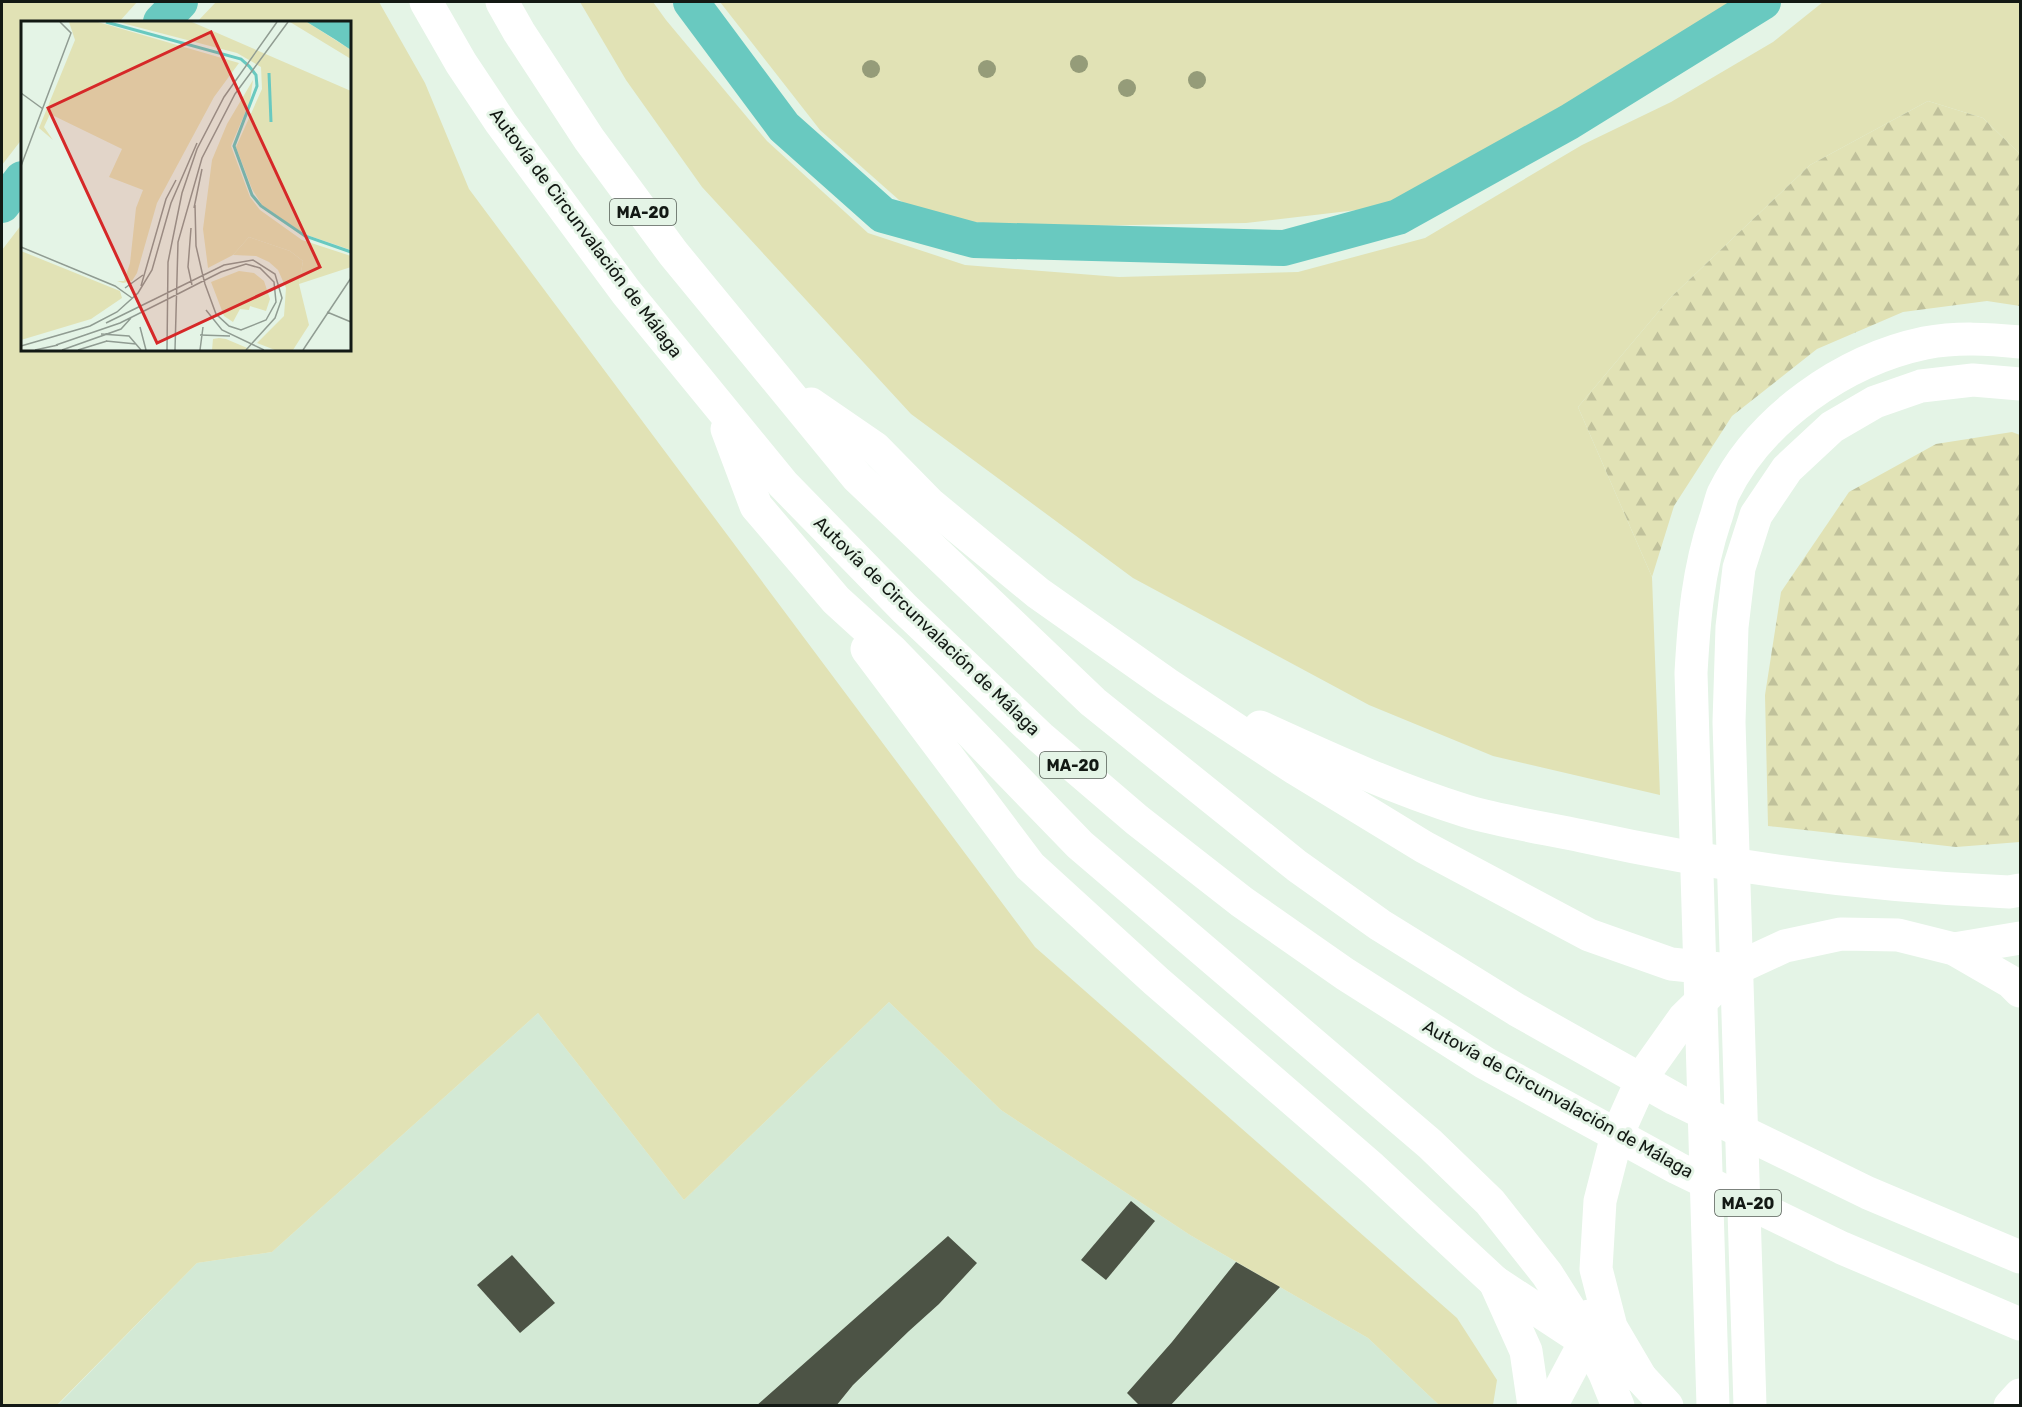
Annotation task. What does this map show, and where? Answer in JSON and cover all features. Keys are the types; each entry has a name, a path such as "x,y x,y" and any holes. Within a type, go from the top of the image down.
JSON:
{"main road":[{"name":"Autovía de Circunvalación de Málaga","path":"426,2 461,63 501,123 626,292 783,483 905,609 1040,737 1137,820 1242,902 1345,974 1485,1063 1687,1173 1842,1248 2020,1324"},
{"name":"MA-20","path":"502,2 589,139 659,234 857,477 1093,702 1297,866 1380,925 1517,1010 1686,1105 1868,1192 2020,1257"},
{"path":"1713,1406 1691,673 1695,609 1704,553 1723,494 1749,452 1790,410 1833,379 1879,357 1926,343 1978,338 2020,342"},
{"path":"1750,1406 1729,722 1732,627 1739,568 1756,515 1787,469 1832,427 1875,402 1921,386 1973,380 2020,384"},
{"path":"780,382 875,448 930,504 1038,593 1167,684 1296,770 1424,847 1589,935 1671,964 1733,970"},
{"path":"717,402 756,506 836,600 892,651 1080,844 1430,1144 1490,1202 1547,1274 1580,1326 1605,1374 1618,1406"},
{"path":"836,600 876,663 1030,866 1156,981 1372,1168 1495,1282 1641,1378"},
{"path":"1167,684 1383,783 1468,812 1667,855 1765,870 1931,889 2009,892 2020,890"},
{"path":"1551,1406 1585,1342 1596,1269 1600,1202 1617,1135 1645,1073 1684,1018 1733,970 1785,946 1841,934 1898,935 1953,949 2011,982 2020,991"},
{"path":"1953,949 2020,938"},
{"path":"1596,1269 1611,1327 1641,1378 1667,1406"},
{"path":"1495,1282 1526,1351 1534,1406"},
{"path":"2010,1406 2020,1395"}],"shaded area":[{"path":"889,1002 1001,1110 1190,1235 1368,1338 1439,1405 57,1406 197,1263 272,1252 538,1013 684,1200"}],"green space":[{"path":"2,2 137,2 120,21 21,21 21,140 2,165"},
{"path":"216,2 379,2 425,83 469,189 1035,947 1457,1318 1497,1380 1493,1405 1439,1405 1368,1338 1190,1235 1001,1110 889,1002 684,1200 538,1013 272,1252 197,1263 57,1405 2,1405 2,250 21,225 21,351 351,351 351,21 198,21"},
{"path":"580,2 653,2 767,141 868,233 965,265 1119,277 1298,272 1425,238 1582,145 1671,102 1773,42 1823,2 2020,2 2020,154 1983,118 1928,101 1810,165 1670,298 1578,407 1652,577 1660,795 1493,756 1369,705 1133,578 911,414 702,187 626,80"},
{"path":"720,2 1740,2 1391,206 1246,223 1022,227 934,218 899,200 820,130"},
{"path":"1928,101 1983,118 2020,154 2020,306 1987,301 1903,312 1817,349 1732,416 1674,506 1652,577 1578,407 1670,298 1810,165"},
{"path":"2012,432 2020,435 2020,842 1956,847 1768,826 1765,695 1781,592 1849,492 1936,444"}],"building":[{"path":"1131,1201 1155,1221 1106,1280 1081,1260"},
{"path":"948,1236 977,1263 939,1304 853,1385 836,1406 756,1406"},
{"path":"512,1255 555,1303 520,1333 477,1285"},
{"path":"1236,1262 1280,1287 1170,1406 1140,1406 1127,1393 1172,1342"}],"waterway":[{"path":"162,21 180,2"},
{"path":"691,2 784,127 883,215 974,240 1284,248 1398,217 1569,122 1763,2"},
{"path":"2,205 21,180"}]}
